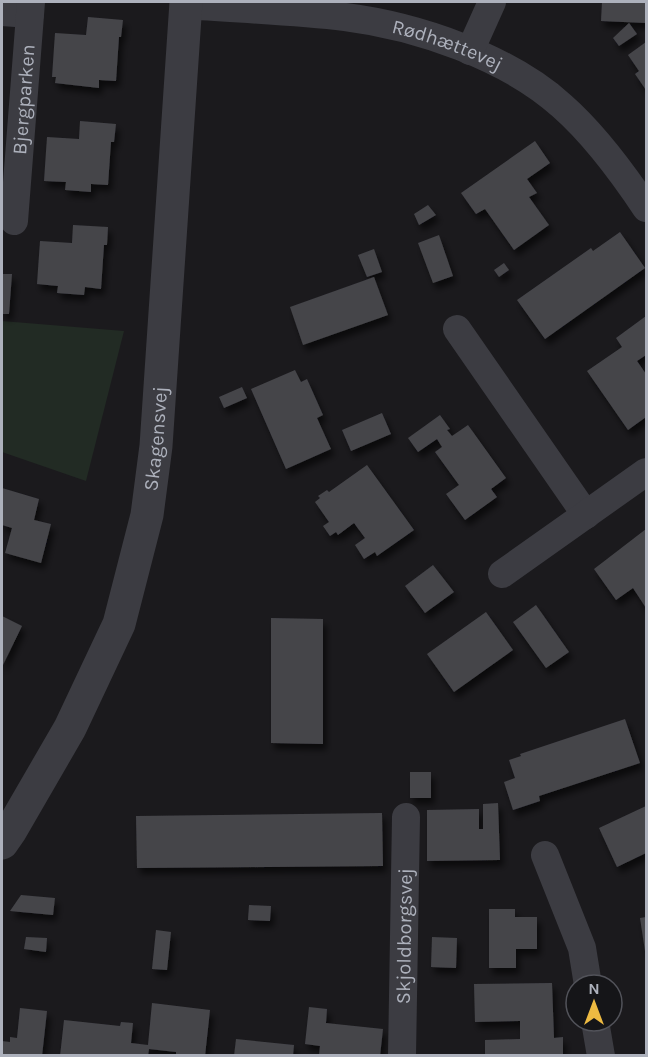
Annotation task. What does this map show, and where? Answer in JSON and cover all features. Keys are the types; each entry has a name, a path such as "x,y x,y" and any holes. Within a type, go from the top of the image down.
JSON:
{"street":[{"path":"470,51 492,2"},
{"name":"Rødhættevej","path":"186,3 347,17 420,33 470,51 516,72 562,106 614,161 646,208"},
{"name":"Skagensvej","path":"2,843 70,728 119,624 147,515 156,446 186,3"},
{"name":"Bjergparken","path":"2,12 30,8 14,221"},
{"path":"457,328 586,515"},
{"path":"502,574 646,472"},
{"name":"Skjoldborgsvej","path":"402,1056 405,817"},
{"path":"545,855 582,948 586,973"},
{"path":"597,1033 601,1056"}],"shaded area":[{"path":"2,321 124,331 86,481 2,452"}],"building":[{"path":"602,2 646,2 646,23 601,21"},
{"path":"88,17 123,20 121,37 119,37 116,81 99,80 99,88 55,83 56,77 52,77 55,33 86,35"},
{"path":"629,23 637,34 619,46 613,38"},
{"path":"646,42 646,90 635,74 639,71 628,55"},
{"path":"80,121 116,124 114,142 111,142 108,185 91,184 91,192 65,190 66,182 44,181 47,137 79,139"},
{"path":"535,141 550,163 527,179 537,193 529,197 549,225 514,250 485,209 476,214 461,193"},
{"path":"428,205 436,215 419,225 414,214"},
{"path":"73,225 108,227 107,245 104,245 101,289 85,287 84,295 57,293 58,286 37,284 40,241 72,243"},
{"path":"620,232 645,268 545,339 517,300 591,248 593,251"},
{"path":"439,235 453,276 433,283 418,243"},
{"path":"374,249 382,272 367,277 358,255"},
{"path":"504,263 509,270 499,277 494,270"},
{"path":"2,274 12,274 9,314 2,314"},
{"path":"374,277 388,315 303,345 290,307"},
{"path":"646,316 646,355 637,361 646,374 646,417 628,430 587,371 622,347 616,338"},
{"path":"295,370 301,382 307,379 323,415 317,418 331,449 286,469 251,389"},
{"path":"242,387 247,398 224,408 219,397"},
{"path":"382,413 391,434 351,451 342,430"},
{"path":"440,415 452,436 468,425 506,478 491,489 497,497 465,520 446,494 459,485 435,452 442,447 437,439 418,452 408,438"},
{"path":"367,465 414,530 377,556 375,552 364,559 355,545 365,538 354,523 338,535 336,532 330,536 323,526 329,522 315,502 320,498 318,496 327,490 329,492"},
{"path":"2,488 39,499 34,520 51,524 41,563 5,553 12,528 2,525"},
{"path":"646,529 646,608 633,588 616,600 594,569"},
{"path":"433,565 454,592 425,613 405,586"},
{"path":"536,605 569,652 546,668 513,622"},
{"path":"486,612 513,650 454,692 427,654"},
{"path":"2,616 22,626 2,667"},
{"path":"271,618 323,619 323,744 271,743"},
{"path":"625,719 640,763 539,796 540,801 513,810 504,782 515,778 509,760 521,756 520,754"},
{"path":"410,772 431,772 431,798 410,798"},
{"path":"498,803 500,860 427,861 427,810 479,809 479,829 483,829 483,804"},
{"path":"646,806 646,853 617,867 599,828"},
{"path":"382,813 383,866 137,868 136,816"},
{"path":"21,895 55,898 53,915 10,911"},
{"path":"249,905 271,906 270,921 248,920"},
{"path":"489,909 515,909 515,917 537,917 537,949 516,949 516,968 489,968"},
{"path":"646,917 646,951 645,951 640,918"},
{"path":"156,930 171,932 167,970 152,969"},
{"path":"26,937 47,938 46,952 24,949"},
{"path":"432,937 457,938 456,968 431,967"},
{"path":"552,983 554,1038 563,1037 563,1056 485,1056 485,1040 520,1039 520,1021 475,1022 474,984"},
{"path":"152,1003 210,1010 205,1056 176,1056 176,1052 149,1049 148,1056 60,1056 64,1020 120,1026 121,1022 133,1023 131,1043 148,1045"},
{"path":"309,1007 327,1009 326,1023 383,1029 380,1056 319,1056 320,1046 305,1044"},
{"path":"20,1008 47,1011 42,1056 2,1056 2,1041 10,1042 10,1037 17,1038"},
{"path":"236,1039 294,1045 293,1056 234,1056"}]}
